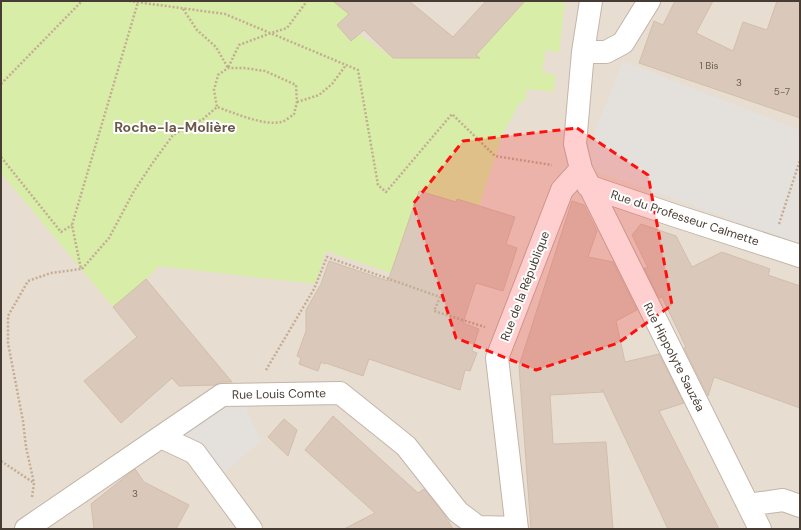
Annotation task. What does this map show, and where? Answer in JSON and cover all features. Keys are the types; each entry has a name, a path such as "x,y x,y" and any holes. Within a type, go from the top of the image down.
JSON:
{"street":[{"path":"584,178 575,144 583,52 591,1"},
{"path":"583,52 606,52 623,43 649,1"},
{"name":"Rue du Professeur Calmette","path":"584,178 673,215 800,256"},
{"name":"Rue Hippolyte Sauzéa","path":"584,178 760,529"},
{"name":"Rue de la République","path":"517,528 496,358 562,190 584,178"},
{"name":"Rue Louis Comte","path":"26,529 222,395 340,393 406,446 458,512 478,527 517,528"},
{"path":"161,437 195,453 251,529"},
{"path":"748,505 783,500 800,506"}],"path":[{"path":"1,84 82,1"},
{"path":"130,1 225,14 358,70 378,185 386,192 452,114 495,156 584,178"},
{"path":"217,106 214,90 218,75 228,68 239,45 287,28 307,1"},
{"path":"81,269 72,225 138,2"},
{"path":"183,8 197,30 216,47 228,68"},
{"path":"297,102 319,95 332,84 346,65"},
{"path":"217,106 242,116 265,122 282,122 294,114 297,102 296,85 265,70 228,68"},
{"path":"30,503 33,496 34,483 26,447 23,421 8,343 8,316 28,281 51,273 81,269 109,238 134,191 173,135 203,119 217,106"},
{"path":"1,157 61,232 72,225"},
{"path":"771,246 800,160"},
{"path":"251,395 314,289 328,256 440,296 434,311 490,328"},
{"path":"1,461 34,483"}],"highlighted area":[{"path":"577,128 648,175 672,305 618,343 536,370 456,338 413,204 463,141"}],"shaded area":[{"path":"1,1 800,1 800,529 1,529"},
{"path":"623,61 800,130 800,244 581,166"},
{"path":"240,395 261,441 215,481 161,437"}],"green space":[{"path":"1,1 333,1 349,14 337,25 350,41 359,34 393,58 472,58 525,1 565,1 559,53 546,49 542,72 556,75 553,92 527,89 525,102 520,102 502,136 479,206 457,199 456,202 419,191 391,273 326,251 315,284 159,266 113,307 1,173"}],"building":[{"path":"333,1 409,1 453,37 486,1 525,1 476,55 480,58 393,58 364,30 351,41 337,25 349,14"},
{"path":"675,1 713,1 696,33 733,51 743,22 767,30 777,1 800,1 800,118 639,63 654,21 663,25"},
{"path":"419,191 456,202 457,199 515,217 506,244 517,248 503,291 476,283 463,323 479,329 472,351 477,353 470,371 465,370 460,390 369,359 363,376 321,362 318,371 299,364 301,358 297,356 306,331 306,310 321,284 329,261 388,281"},
{"path":"572,201 584,205 597,231 588,257 613,262 637,310 616,321 625,362 659,354 684,403 659,411 719,529 668,529 602,389 603,392 550,395 553,444 606,442 613,529 531,529 519,366"},
{"path":"641,224 676,236 692,267 722,252 770,269 768,275 800,286 800,408 714,377 708,396 684,348 686,347 662,297 659,298 644,268 648,268 632,235"},
{"path":"146,279 232,382 222,382 215,385 179,386 172,378 121,423 84,381 137,337 113,307"},
{"path":"333,416 418,493 424,489 442,511 453,529 344,529 375,513 305,450"},
{"path":"284,419 297,430 288,456 268,437"},
{"path":"135,469 144,482 189,505 176,529 94,529 91,504"}],"district":[{"name":"Roche-la-Molière","path":"175,127"}]}
